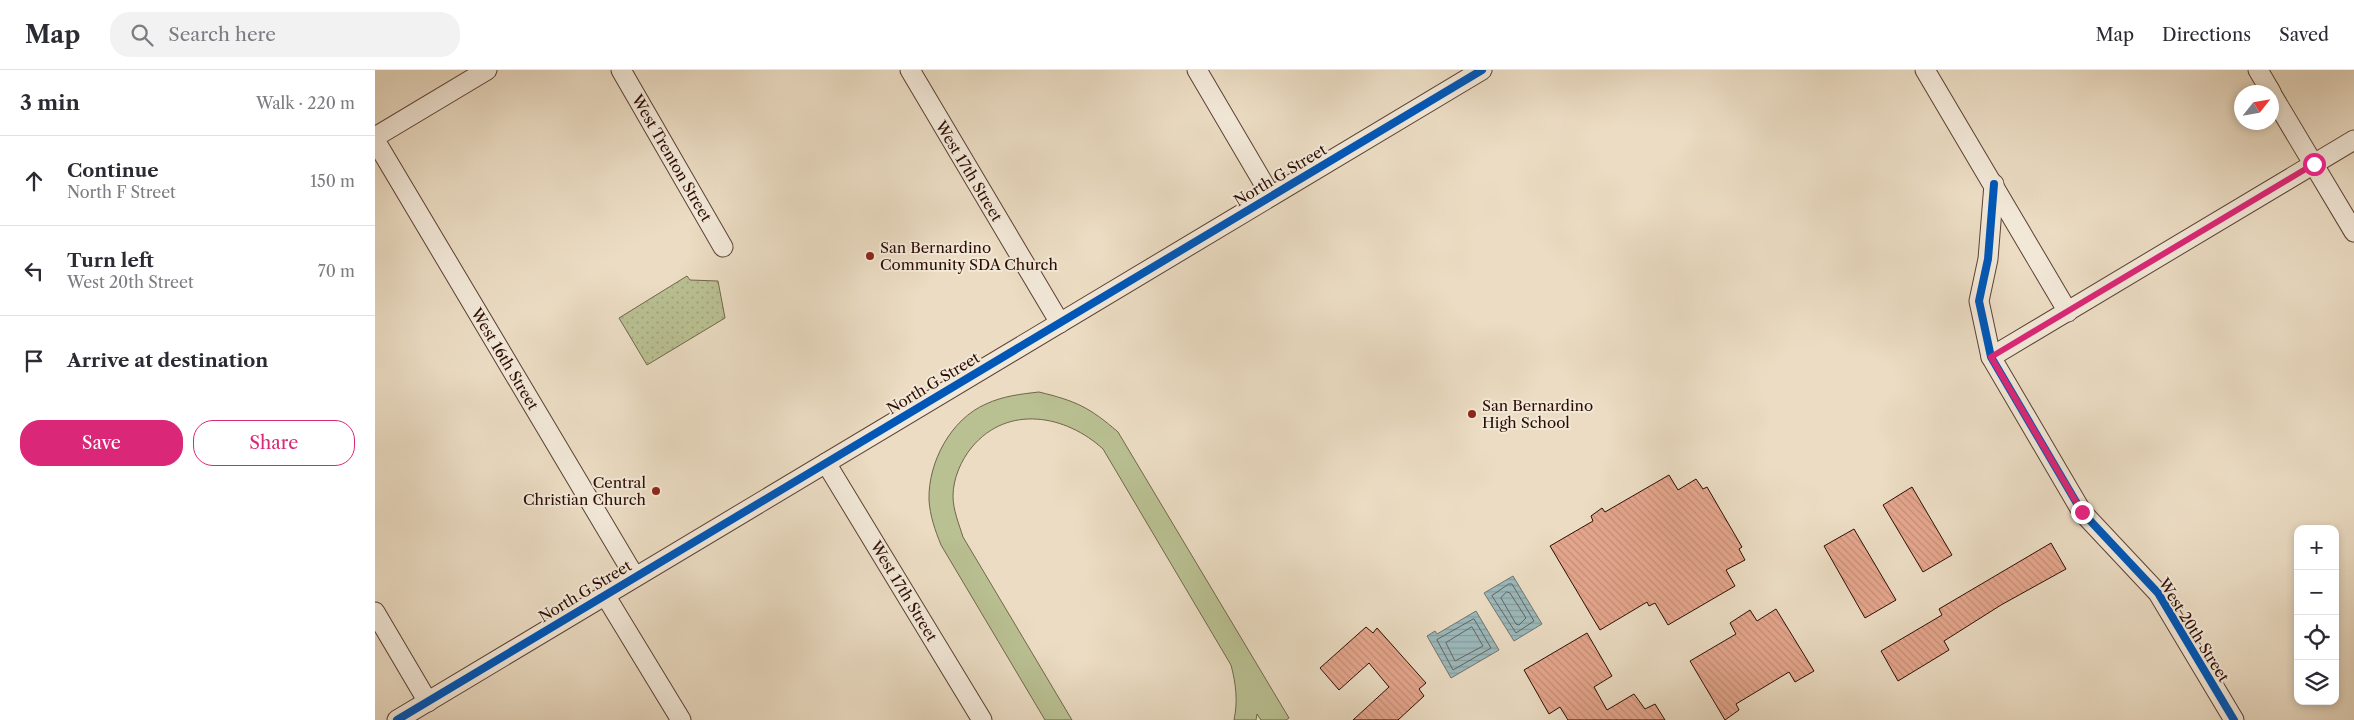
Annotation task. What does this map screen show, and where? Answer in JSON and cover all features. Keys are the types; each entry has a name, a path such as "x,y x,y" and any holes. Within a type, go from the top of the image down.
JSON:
{"street":[{"path":"375,138 487,70"},
{"name":"West Trenton Street","path":"621,70 723,247"},
{"name":"West 17th Street","path":"910,70 1060,323"},
{"path":"1197,70 1271,196"},
{"name":"North G Street","path":"397,720 1482,70"},
{"path":"1925,70 2068,312"},
{"path":"2258,70 2266,85"},
{"path":"2279,106 2354,232"},
{"name":"West 16th Street","path":"375,138 635,577"},
{"path":"1991,357 2354,140"},
{"name":"West 20th Street","path":"1994,184 1988,258 1979,301 1991,357 2082,512 2158,593 2234,720"},
{"name":"West 17th Street","path":"826,463 982,720"},
{"path":"605,595 681,720"},
{"path":"375,612 428,702"}],"green space":[{"path":"687,276 690,280 718,281 725,318 647,365 619,318"},
{"path":"1039,392 1081,406 1099,416 1118,432 1289,718 1286,720 1261,720 1257,714 1256,720 1234,720 1236,692 1231,665 1103,449 1088,437 1072,428 1055,422 1037,419 1002,424 986,433 972,447 961,464 956,476 953,501 963,537 1072,720 1045,720 941,545 930,512 929,500 930,486 937,457 952,431 962,420 973,411 992,401"}],"water":[{"path":"1513,576 1542,624 1514,641 1484,593"},
{"path":"1476,611 1499,650 1451,678 1427,636 1435,631 1437,634"}],"building":[{"path":"1669,475 1678,490 1696,479 1703,489 1707,487 1742,547 1739,549 1745,560 1726,570 1735,586 1668,625 1655,603 1649,606 1647,602 1600,630 1550,546 1593,521 1591,516 1602,508 1605,512"},
{"path":"1912,487 1952,555 1923,572 1883,505"},
{"path":"1854,529 1896,600 1865,618 1824,546"},
{"path":"2051,543 2066,569 2001,605 1944,641 1949,650 1898,681 1881,651 1942,615 1939,609"},
{"path":"1776,609 1814,671 1795,682 1789,672 1736,704 1739,710 1725,720 1690,661 1736,634 1730,623 1750,610 1757,621"},
{"path":"1366,627 1373,633 1377,628 1426,683 1419,689 1424,696 1398,720 1353,720 1389,687 1369,663 1339,690 1320,668"},
{"path":"1587,633 1612,676 1594,687 1607,710 1634,694 1645,709 1655,704 1665,720 1568,720 1560,707 1549,714 1524,670"}],"cycle path":[{"path":"397,720 1482,70"},
{"path":"1994,184 1988,259 1979,301 1991,357 2082,512 2158,593 2234,720"}],"place":[{"name":"San Bernardino Community SDA Church","path":"870,256"},
{"name":"San Bernardino High School","path":"1472,414"},
{"name":"Central Christian Church","path":"656,491"}],"route":[{"path":"2082,512 1991,357 2314,164"}]}
